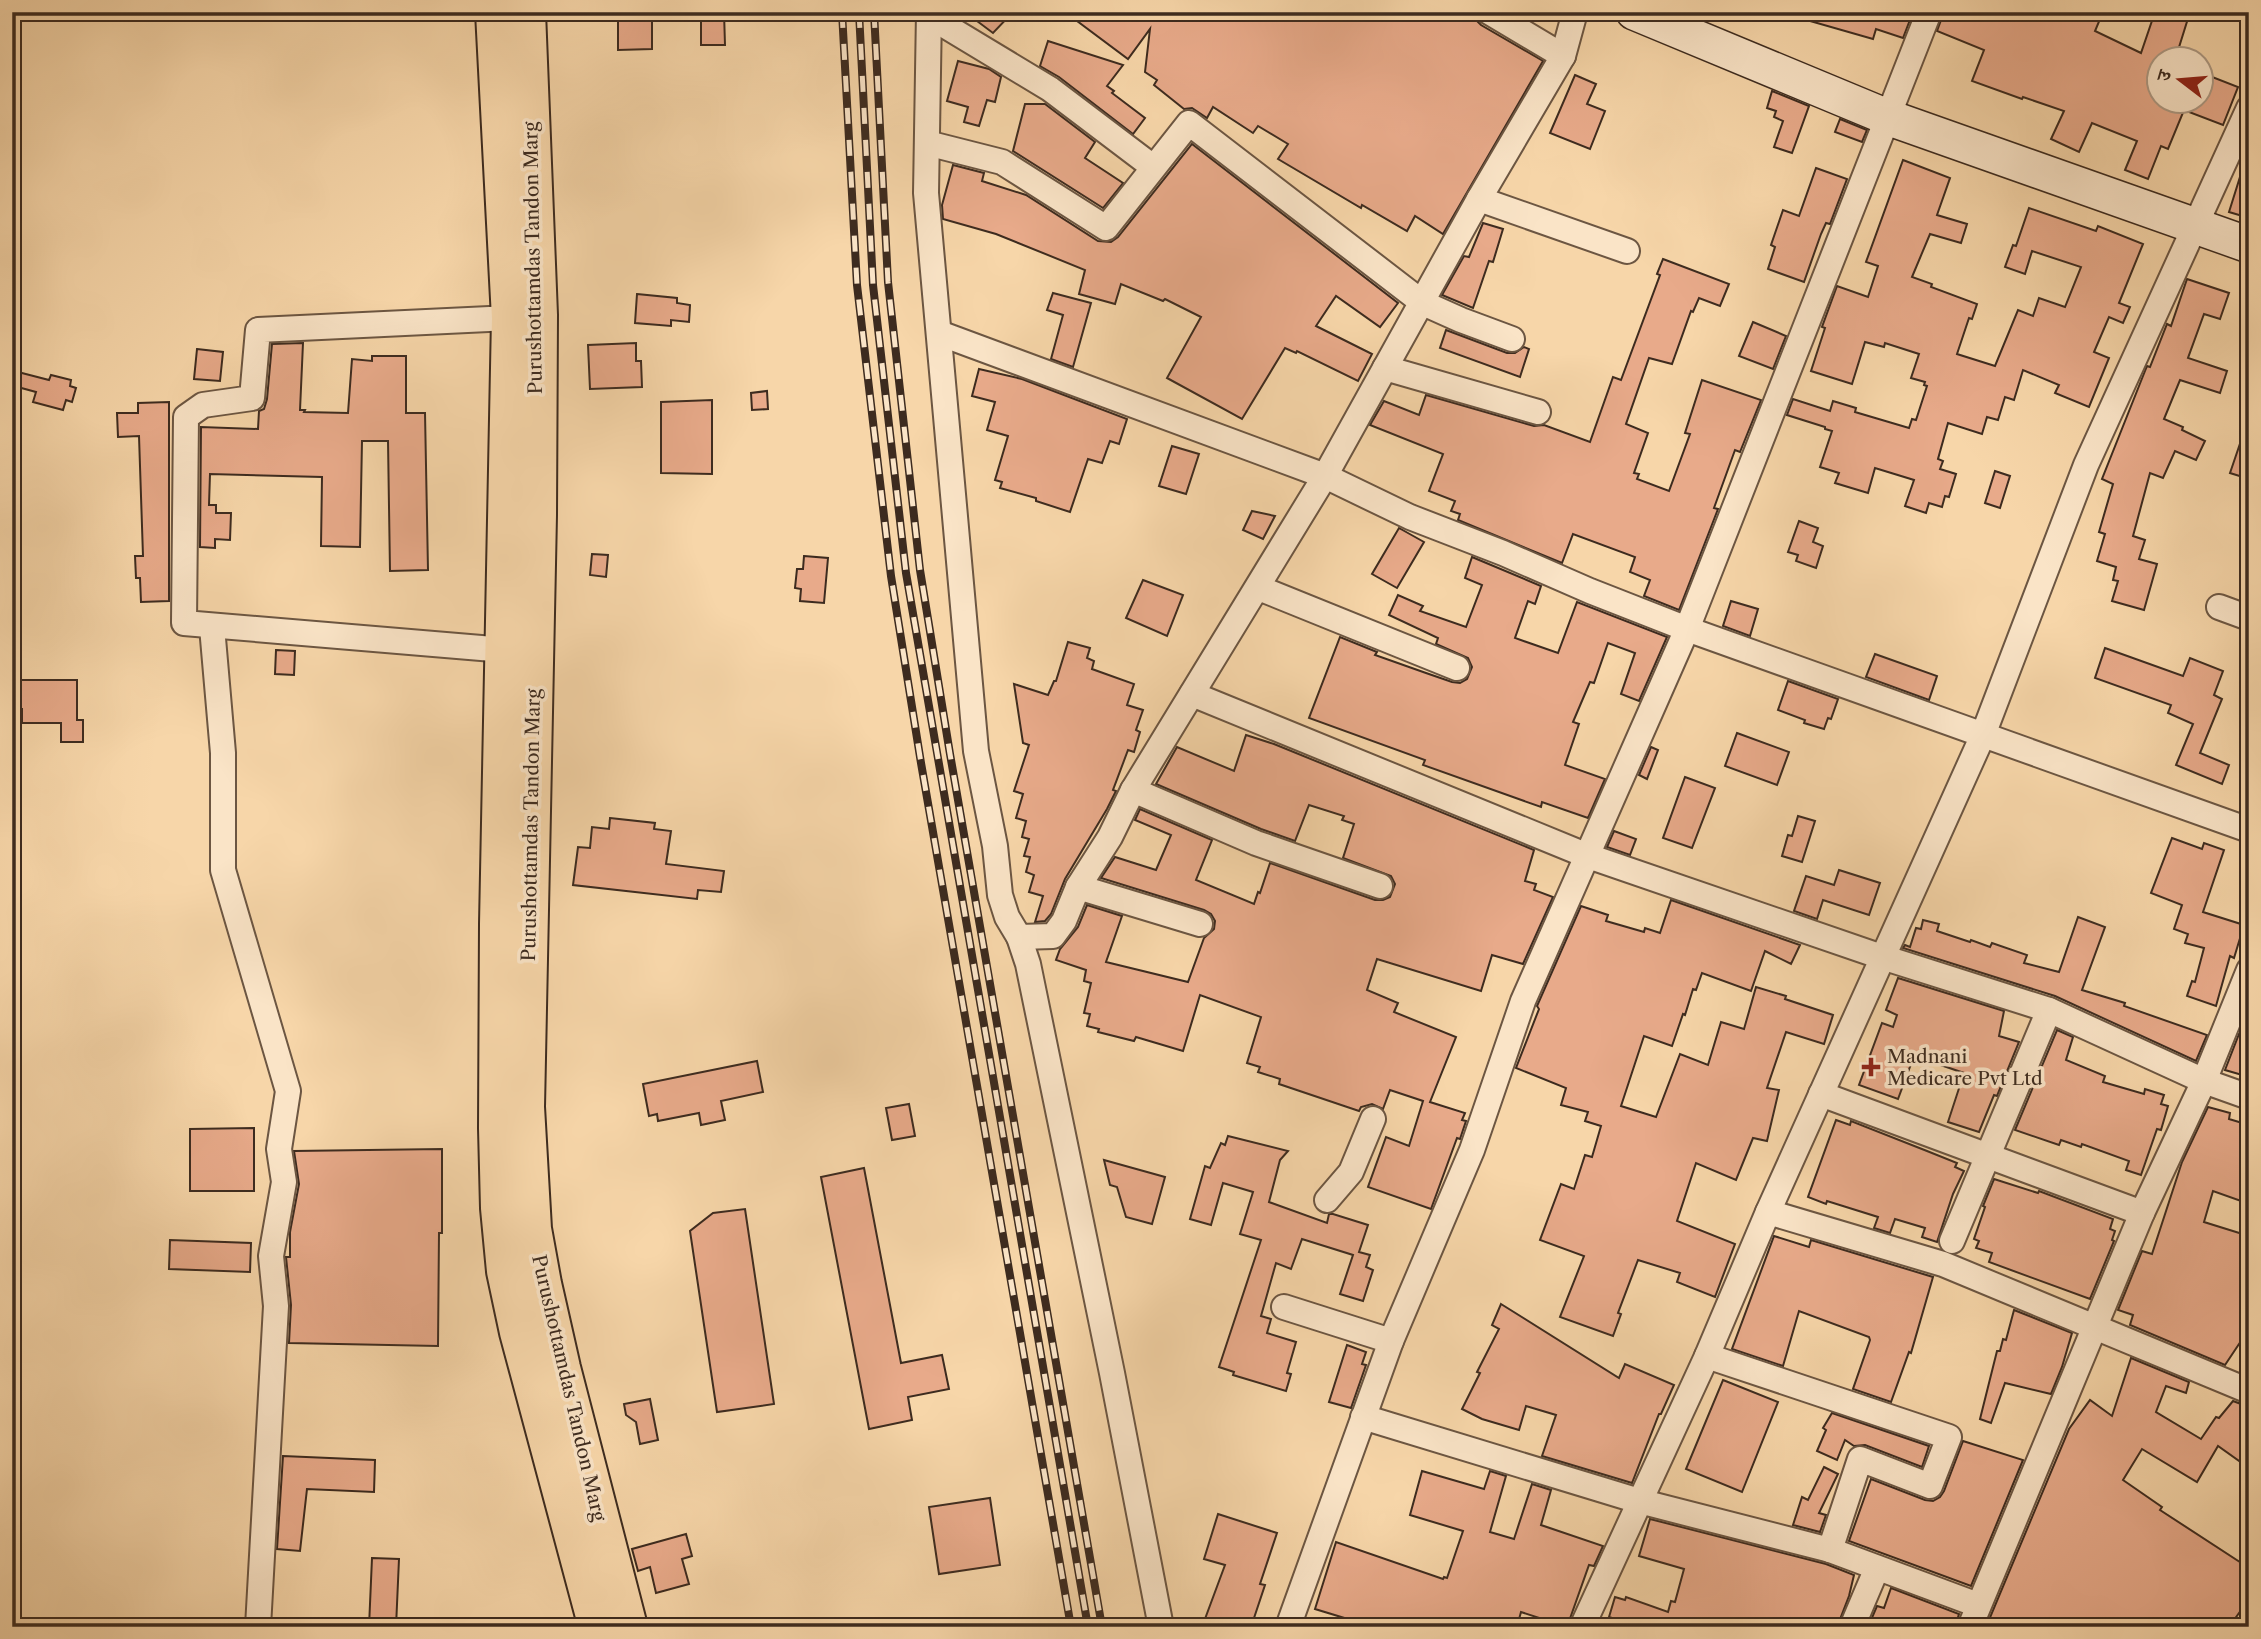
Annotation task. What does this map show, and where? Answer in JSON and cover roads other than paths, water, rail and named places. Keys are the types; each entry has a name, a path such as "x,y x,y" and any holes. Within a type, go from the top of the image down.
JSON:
{"main road":[{"path":"495,12 510,318 498,1040 500,1208 506,1271 519,1332 598,1627"},
{"name":"Purushottamdas Tandon Marg","path":"526,12 538,315 537,529 525,1107 528,1170 532,1229 542,1284 628,1627"}],"street":[{"path":"1489,12 1563,56"},
{"path":"1019,937 1053,936 1064,921 1078,887 1111,837 1133,790 1259,588 1325,476 1479,199 1563,56 1575,12"},
{"path":"1634,12 1887,117 2249,245"},
{"path":"1288,1627 1391,1341 1472,1150 1523,1001 1687,629 1929,12"},
{"path":"929,14 926,193 976,751 995,846 1000,895 1028,964 1161,1627"},
{"path":"929,14 1050,89 1153,167"},
{"path":"1582,1627 1707,1356 1768,1212 1983,735 2086,465 2249,108"},
{"path":"927,143 1002,162 1106,228 1189,123 1423,303 1512,339"},
{"path":"1479,199 1627,251"},
{"path":"505,650 184,623 187,417 203,405 252,398 258,330 510,318"},
{"path":"939,333 1325,476 1410,517 1687,629 2249,830"},
{"path":"1385,368 1538,412"},
{"path":"1259,588 1457,668"},
{"path":"2219,607 2249,618"},
{"path":"212,626 223,753 223,870 288,1091 279,1149 284,1182 271,1256 276,1306 258,1627"},
{"path":"1192,694 1588,856 1882,957 2049,1010 2204,1081 2249,1097"},
{"path":"1133,790 1256,843 1380,886"},
{"path":"1078,887 1200,924"},
{"path":"1363,1417 1639,1501 1830,1550 1877,1568 1974,1616 2142,1213 2204,1081 2249,970"},
{"path":"1952,1241 2049,1010"},
{"path":"1821,1094 2142,1213"},
{"path":"1326,1200 1351,1172 1373,1119"},
{"path":"1768,1212 1943,1264 2249,1391"},
{"path":"1284,1307 1391,1341"},
{"path":"1707,1356 1949,1437 1930,1486 1860,1459 1830,1550"},
{"path":"1852,1627 1877,1568"}],"railway":[{"path":"842,12 857,285 891,576 1071,1627"},
{"path":"859,12 873,285 906,573 1088,1627"},
{"path":"874,12 888,282 920,570 1102,1627"}],"place":[{"name":"Madnani Medicare Pvt Ltd","path":"1871,1067"}]}
